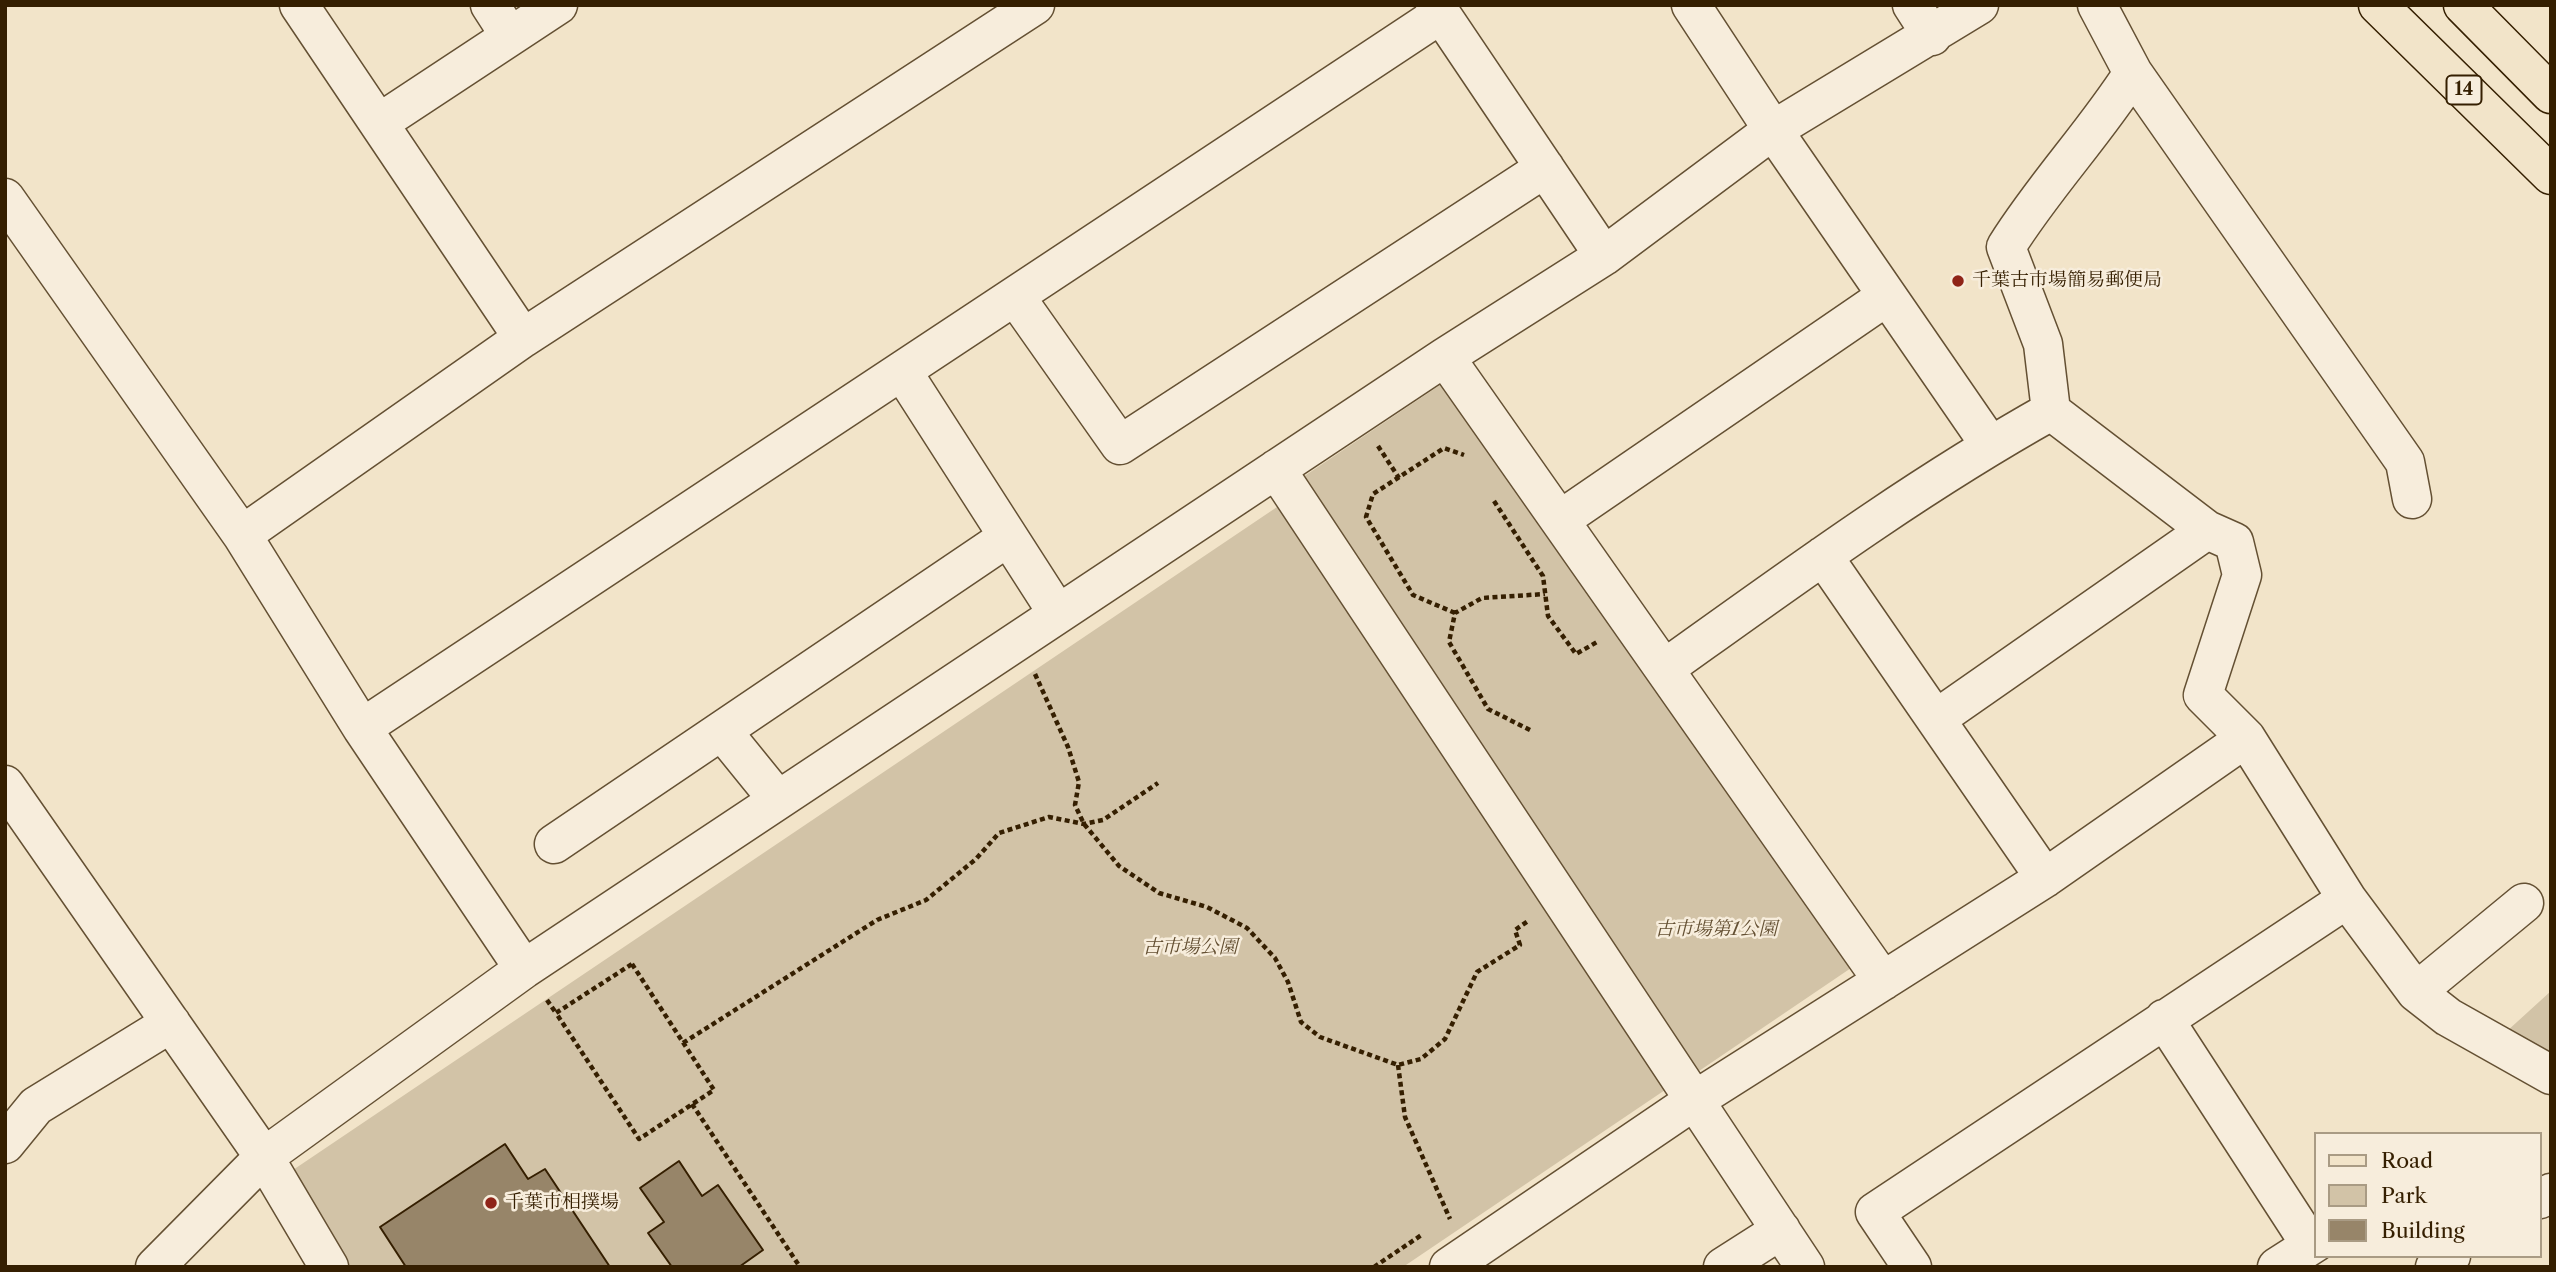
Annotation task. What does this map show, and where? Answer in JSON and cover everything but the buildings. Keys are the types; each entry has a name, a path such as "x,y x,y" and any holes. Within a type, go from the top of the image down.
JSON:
{"main road":[{"name":"14","path":"2378,5 2551,175"},
{"path":"2463,5 2551,94"}],"street":[{"path":"299,5 523,338"},
{"path":"379,123 500,20 558,5"},
{"path":"242,535 523,338 1035,5"},
{"path":"1691,5 1773,130 1990,445"},
{"path":"155,1267 264,1157 524,969 1276,469 1604,256 1922,21 1979,5"},
{"path":"2097,5 2133,73 2405,462 2412,499"},
{"path":"362,727 1015,296 1438,10 1604,256"},
{"path":"2133,73 2103,120 2029,210 2006,247 2042,344 2051,411 2207,530 2234,542 2242,575 2203,695 2246,738 2347,899 2416,992 2448,1017 2551,1074"},
{"path":"1015,296 1120,445 1545,168"},
{"path":"5,198 242,535 362,727 524,969"},
{"path":"1560,520 1887,296"},
{"path":"1445,358 1883,981"},
{"path":"902,371 1058,614"},
{"path":"1664,669 1823,556 1990,445 2051,411"},
{"path":"1276,469 1805,1267"},
{"path":"1936,719 2207,530"},
{"path":"554,844 1009,537"},
{"path":"1823,556 2045,878"},
{"path":"722,731 778,800"},
{"path":"1458,1260 1695,1100 2045,878 2246,738"},
{"path":"5,785 264,1157 330,1267"},
{"path":"1912,1267 1875,1212 2347,899"},
{"path":"2416,992 2524,903"},
{"path":"2164,1019 2313,1243 2277,1267"},
{"path":"5,1143 36,1106 171,1023"},
{"path":"1723,1267 1781,1230"}],"path":[{"path":"1455,613 1413,596 1366,517 1373,494 1444,448 1464,455 1471,466"},
{"path":"1493,499 1543,576 1548,615 1576,654 1632,624"},
{"path":"1530,730 1488,709 1448,642 1455,613 1482,598 1545,594"},
{"path":"1017,641 1068,747 1079,782 1075,805 1084,824 1119,866 1159,893 1207,907 1247,928 1275,958 1288,982 1301,1022 1320,1037 1398,1065 1421,1059 1444,1039 1477,972 1520,945 1515,930 1561,899"},
{"path":"683,1043 877,920 926,900 976,859 999,833 1049,817 1084,824 1102,820 1158,783"},
{"path":"632,964 714,1090 692,1104 639,1139 556,1013 632,964"},
{"path":"1398,1065 1405,1117 1449,1216 1458,1260"},
{"path":"692,1104 800,1267"},
{"path":"1439,1223 1449,1216"},
{"path":"1374,1267 1428,1231"}],"green space":[{"name":"古市場第1公園","path":"1452,377 1854,966 1699,1071 1297,481"},
{"name":"古市場公園","path":"1280,505 1665,1090 1403,1267 348,1267 287,1174"},
{"path":"2551,991 2551,1059 2506,1032"}],"place":[{"name":"千葉古市場簡易郵便局","path":"1958,281"},
{"name":"千葉市相撲場","path":"491,1203"}]}
